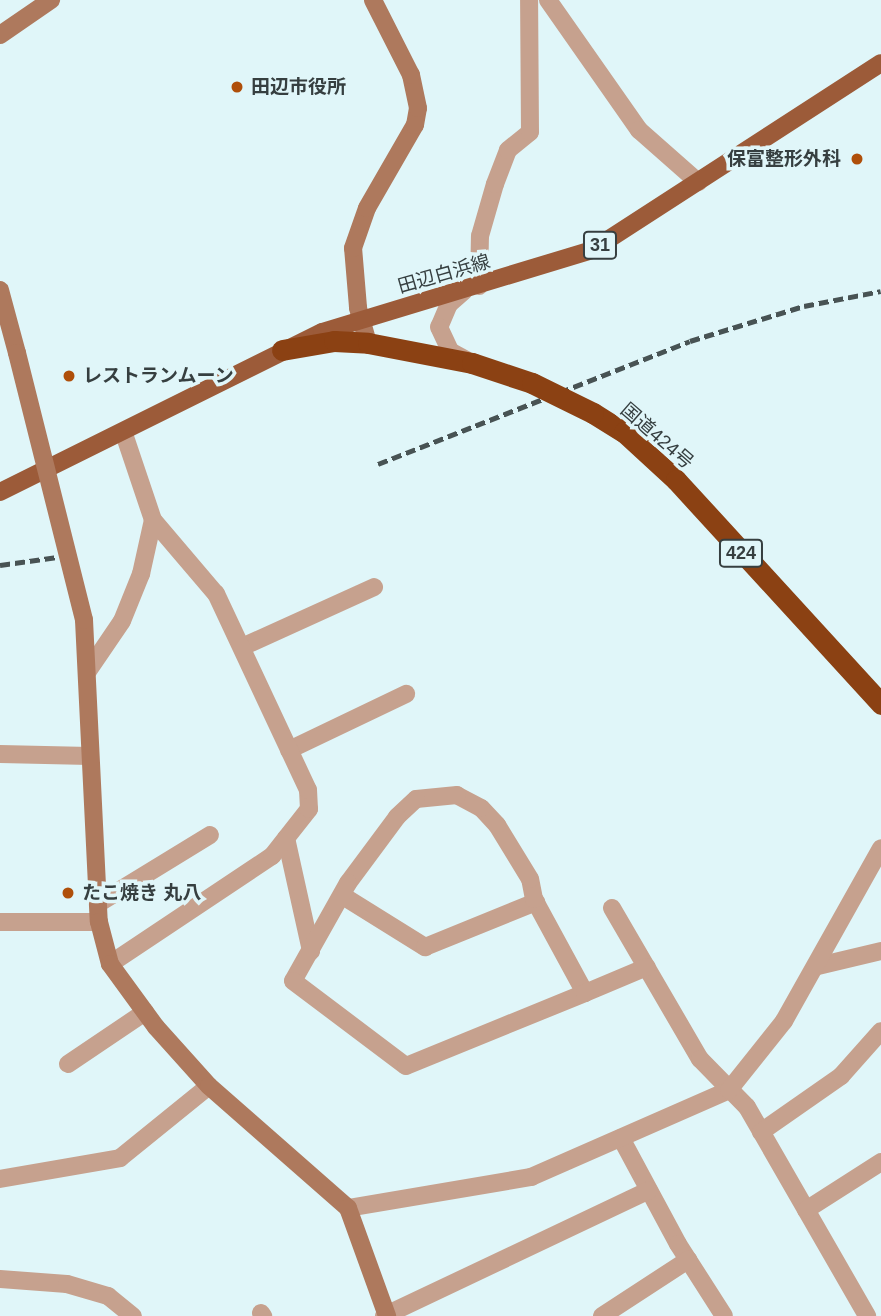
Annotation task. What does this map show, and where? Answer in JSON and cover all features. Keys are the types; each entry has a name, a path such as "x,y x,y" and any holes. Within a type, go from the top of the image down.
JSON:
{"highway":[{"name":"国道424号","path":"282,350 334,341 368,343 472,363 532,383 593,413 624,432 676,480 881,704"}],"main road":[{"name":"田辺白浜線","path":"0,492 124,434 282,350 362,320 592,250 881,63"}],"street":[{"path":"0,35 51,0"},
{"path":"368,343 352,265 357,230 415,125 418,108 411,75 373,0"},
{"path":"472,363 450,351 439,327 449,304 472,288 480,236 495,184 508,150 530,132 528,0"},
{"path":"548,0 639,130 698,182"},
{"path":"0,290 84,620 99,922 110,964 145,1012 209,1086 348,1208 386,1316 649,1190"},
{"path":"110,964 272,856 309,809 308,790 216,594 153,520 124,434"},
{"path":"88,671 122,621 142,574 153,520"},
{"path":"242,647 374,587"},
{"path":"289,750 407,694"},
{"path":"0,754 90,756"},
{"path":"585,993 536,902 530,879 497,825 481,808 457,795 416,799 397,817 343,896 293,981 406,1066 585,993 647,967"},
{"path":"99,904 210,835"},
{"path":"286,838 311,951"},
{"path":"348,1208 531,1177 729,1090 784,1021 818,967 881,848"},
{"path":"343,896 425,947 536,902"},
{"path":"612,908 700,1059 747,1107 867,1316"},
{"path":"0,922 99,922"},
{"path":"818,967 881,951"},
{"path":"68,1064 145,1012"},
{"path":"761,1132 841,1076 881,1031"},
{"path":"0,1179 120,1158 209,1086"},
{"path":"621,1138 688,1260 724,1316"},
{"path":"806,1210 881,1162"},
{"path":"602,1316 688,1260"},
{"path":"0,1279 67,1284 108,1296 132,1316"}],"railway":[{"path":"378,464 690,341 804,306 881,291"},
{"path":"0,565 57,557"}],"place":[{"name":"田辺市役所","path":"237,87"},
{"name":"保富整形外科","path":"857,159"},
{"name":"レストランムーン","path":"69,376"},
{"name":"たこ焼き 丸八","path":"68,893"}]}
